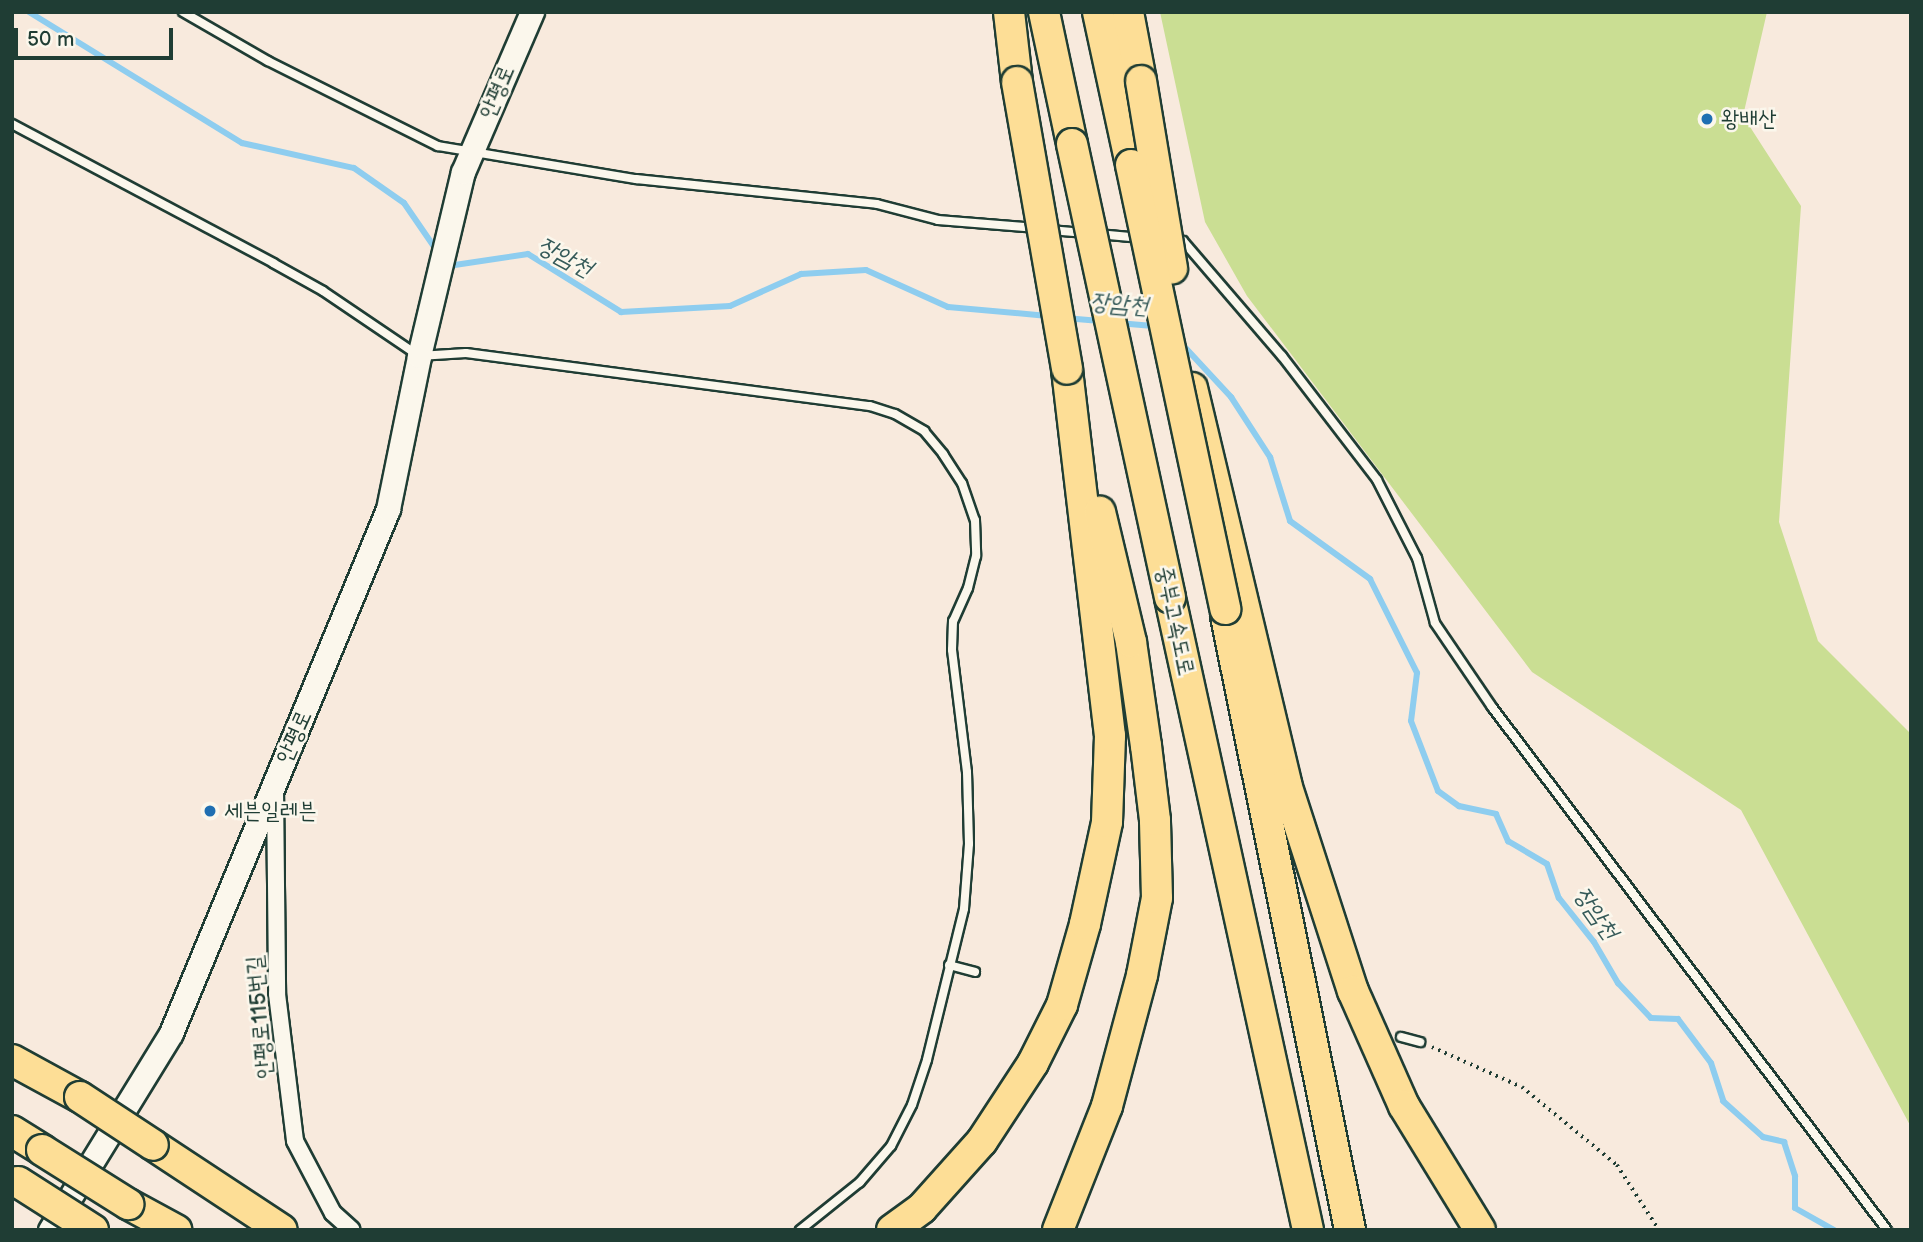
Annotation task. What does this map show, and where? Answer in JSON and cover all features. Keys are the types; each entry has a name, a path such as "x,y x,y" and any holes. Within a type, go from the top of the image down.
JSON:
{"highway":[{"path":"892,1230 922,1208 982,1141 1033,1063 1062,1005 1107,822 1110,736 1067,369 1017,82 1009,12"},
{"name":"중부고속도로","path":"1044,12 1308,1230"},
{"path":"1098,12 1225,609 1350,1230"},
{"path":"1129,12 1191,382 1286,785 1353,991 1404,1106 1480,1230"},
{"path":"1058,1230 1107,1107 1142,975 1157,898 1155,820 1131,642 1067,369"},
{"path":"12,1060 80,1097 282,1230"},
{"path":"12,1131 168,1230"},
{"path":"15,1180 93,1230"},
{"path":"128,1204 176,1230"}],"street":[{"name":"안평로","path":"50,1230 171,1033 388,509 421,345 467,162 532,12"},
{"name":"안평로115번길","path":"275,781 277,994 295,1141 333,1213 352,1230"}],"lane":[{"path":"183,12 268,61 467,162 877,204 938,220 1183,242 1282,356 1377,480 1417,558 1435,623 1485,696 1887,1230"},
{"path":"12,124 283,268 421,345 870,406 895,414 924,431 962,483 975,520 976,556 968,588 953,621 952,640 967,772 969,844 964,909 927,1060 912,1105 891,1146 860,1182 800,1230"},
{"path":"949,965 975,972"},
{"path":"1401,1037 1420,1042"}],"path":[{"path":"1420,1042 1522,1087 1617,1166 1660,1230"}],"green space":[{"path":"1160,12 1767,12 1743,116 1801,206 1779,522 1818,641 1911,734 1911,1127 1741,810 1532,672 1247,296 1205,222"}],"waterway":[{"name":"장암천","path":"29,12 242,143 354,168 404,203 437,251"},
{"name":"장암천","path":"446,262 448,266 528,254 621,312 730,306 801,274 866,270 948,307 1048,316"},
{"name":"장암천","path":"1065,318 1103,321"},
{"name":"장암천","path":"1118,323 1156,326"},
{"name":"장암천","path":"1181,343 1231,397 1270,457 1290,521 1370,579 1417,673 1411,721 1438,791 1459,806 1496,814 1508,841 1547,864 1559,898 1594,942 1618,983 1651,1018 1678,1019 1711,1063 1723,1101 1763,1137 1784,1142 1795,1176 1795,1208 1834,1230"}],"place":[{"name":"왕배산","path":"1707,119"},
{"name":"세븐일레븐","path":"210,811"}]}
